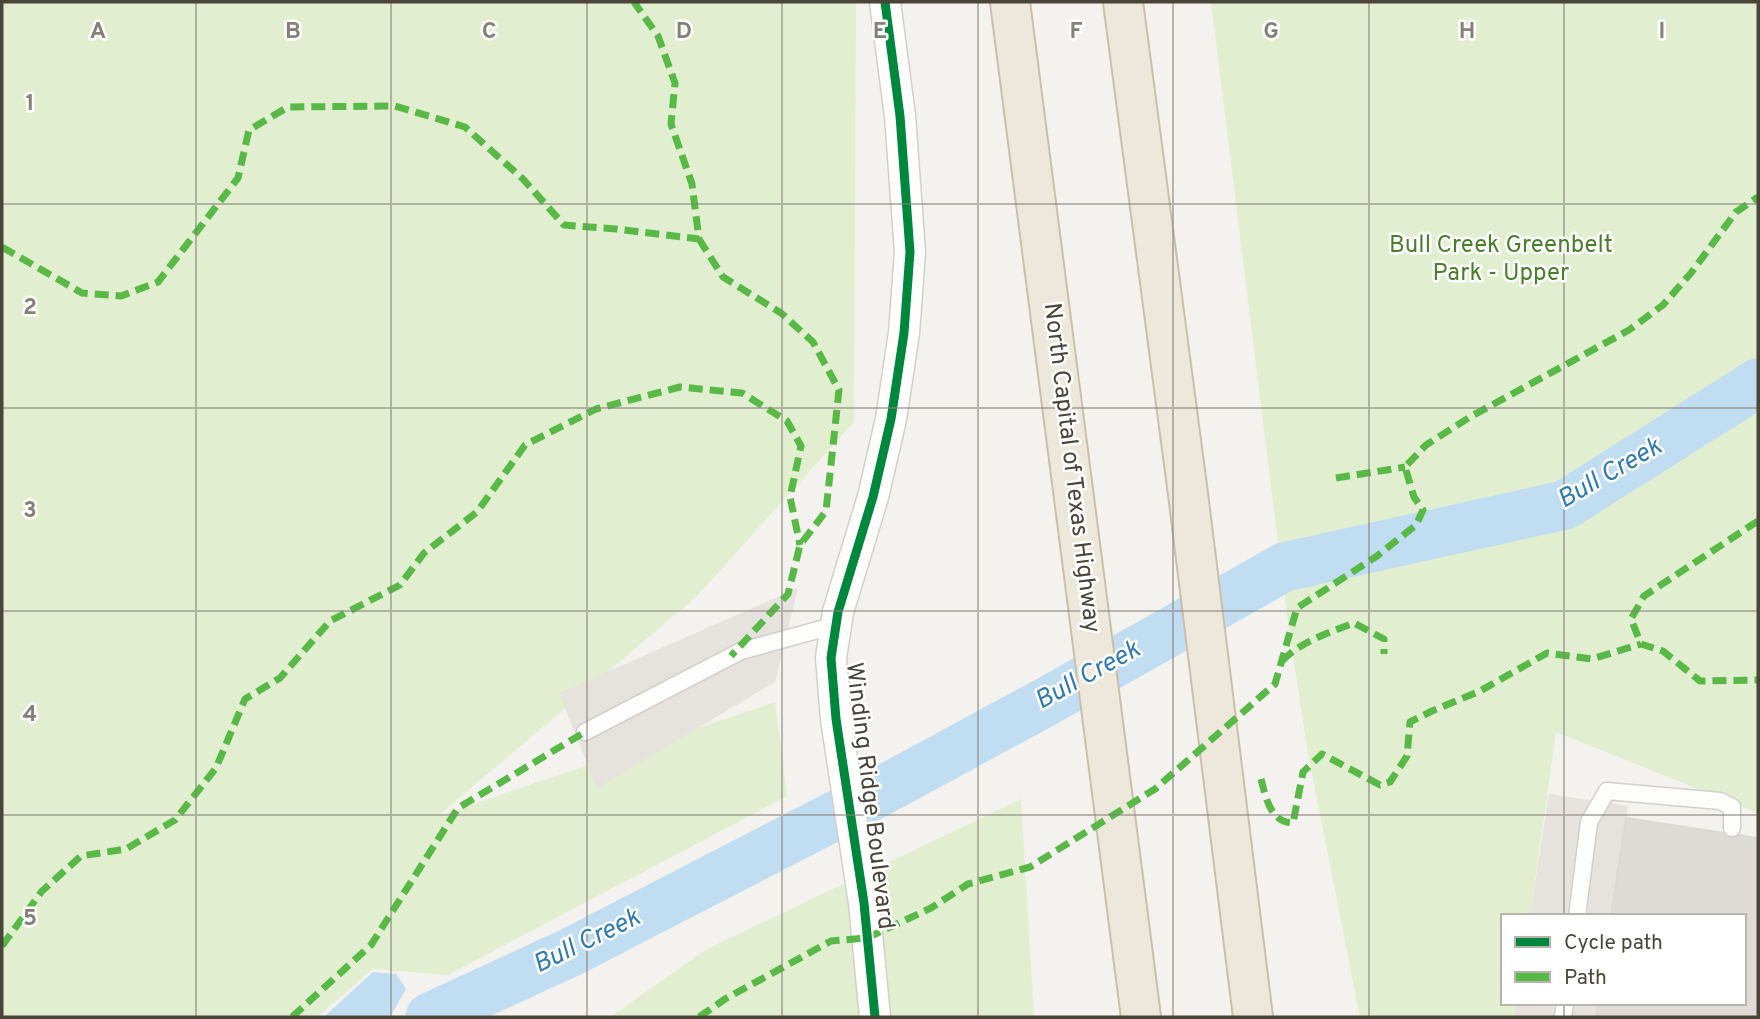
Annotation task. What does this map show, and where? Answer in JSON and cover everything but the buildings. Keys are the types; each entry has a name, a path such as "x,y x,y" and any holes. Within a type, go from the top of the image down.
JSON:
{"highway":[{"name":"North Capital of Texas Highway","path":"1010,2 1141,1017"},
{"path":"1123,2 1253,1017"}],"street":[{"name":"Winding Ridge Boulevard","path":"876,1017 864,903 836,719 831,658 836,625 873,497 891,419 905,333 910,252 900,116 885,2"}],"lane":[{"path":"585,732 741,651 836,625"},
{"path":"1577,914 1589,822 1607,791 1720,802 1732,807 1731,828"}],"green space":[{"path":"2,2 856,2 854,422 696,597 438,816 775,702 787,796 448,975 373,969 317,1017 2,1017"},
{"name":"Bull Creek Greenbelt Park - Upper","path":"1211,2 1758,2 1758,813 1556,732 1530,914 1501,914 1501,1005 1516,1005 1514,1017 1360,1017 1308,754 1288,623"},
{"path":"1021,799 1034,1017 610,1017 707,949"}],"shaded area":[{"path":"798,588 775,682 597,788 559,693"},
{"path":"1549,794 1628,806 1611,914 1530,914"},
{"path":"1516,1005 1598,1005 1596,1017 1514,1017"}],"water":[{"path":"373,972 396,974 406,989 390,1017 324,1017"}],"waterway":[{"name":"Bull Creek","path":"430,1017 571,952 850,808 1053,698 1284,567 1565,505 1758,383"}],"marked path":[{"path":"2,247 82,293 121,296 158,282 238,178 249,130 288,107 395,106 465,127 523,179 564,225 699,239 692,184 671,124 675,83 658,36 634,2"},
{"path":"699,1017 725,999 831,941 867,938 931,908 968,884 1030,867 1155,789 1275,684 1297,608 1377,556 1416,525 1423,510 1414,497 1405,467 1426,445 1470,417 1629,330 1663,305 1691,273 1736,212 1758,197"},
{"path":"699,239 723,277 781,313 813,342 839,390 826,511 800,545 788,594 731,656"},
{"path":"2,946 42,891 81,856 126,849 175,820 216,768 245,699 280,678 330,621 400,585 424,553 477,512 525,445 596,409 680,387 742,393 787,421 801,446 790,497 800,545"},
{"path":"1336,478 1405,467"},
{"path":"1758,521 1644,596 1631,619 1641,644 1663,651 1700,681 1758,680"},
{"path":"1282,661 1306,643 1354,623 1384,639 1384,654"},
{"path":"1261,779 1274,814 1285,822 1293,823 1303,772 1322,754 1380,785 1390,782 1407,756 1410,722 1480,691 1547,653 1592,659 1641,644"},
{"path":"292,1017 371,945 458,808 585,732"}],"cycle path":[{"path":"875,1017 864,903 836,719 831,658 838,612 873,497 891,419 904,333 910,252 900,116 885,2"}]}
